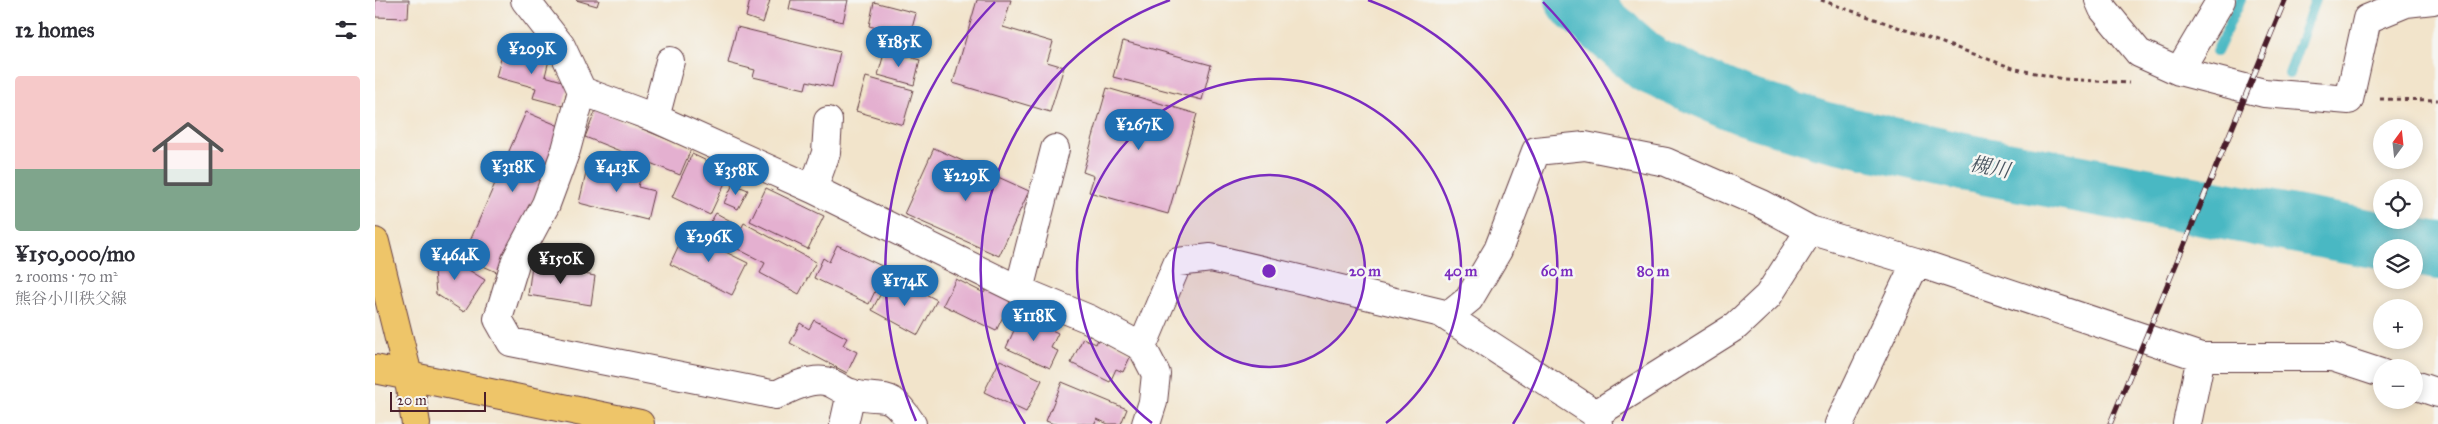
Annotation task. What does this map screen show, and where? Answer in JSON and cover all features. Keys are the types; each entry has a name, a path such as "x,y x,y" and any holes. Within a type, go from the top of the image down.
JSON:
{"main road":[{"path":"375,242 408,375 416,424"},
{"path":"375,369 640,424"}],"street":[{"path":"525,0 561,46 582,91 566,150 546,204 516,260 498,320 511,342 777,395 797,385 824,381 851,393 887,397 899,405 912,424"},
{"path":"2099,0 2103,9 2139,53 2179,71 2264,93 2349,100 2367,19 2406,3 2433,0"},
{"path":"2179,71 2221,0"},
{"path":"655,118 670,61"},
{"path":"582,91 655,118 813,189 1019,290 1089,319 1142,347 1155,374 1153,402 1146,424"},
{"path":"813,189 826,153 827,121"},
{"path":"1447,317 1469,299 1498,250 1536,151 1585,146 1666,162 1762,204 1810,230 1915,262 2201,356 2332,356 2373,371"},
{"path":"1019,290 1055,149"},
{"path":"1142,347 1178,262 1211,258 1441,313 1597,419 1736,326 1768,296 1803,244 1810,230"},
{"path":"1839,424 1915,262"},
{"path":"2187,424 2201,356"},
{"path":"2423,388 2438,393"},
{"path":"844,424 851,393"}],"path":[{"path":"1821,0 2016,69 2063,79 2155,85 2179,71"},
{"path":"2349,100 2438,100"}],"building":[{"path":"375,0 409,0 408,18 375,17"},
{"path":"576,0 599,0 597,6"},
{"path":"750,0 770,0 763,23 746,17"},
{"path":"791,0 848,0 843,22 789,9"},
{"path":"977,0 1011,0 1003,27 1053,42 1047,62 1064,67 1050,112 953,83"},
{"path":"874,2 916,13 910,36 869,26"},
{"path":"737,27 840,52 832,87 807,81 805,89 753,77 755,70 728,63"},
{"path":"1123,41 1211,65 1202,100 1113,77"},
{"path":"511,46 550,56 545,76 569,83 563,106 533,98 536,88 496,77 502,54 509,56"},
{"path":"885,50 920,60 914,85 878,75"},
{"path":"866,77 913,90 903,125 856,111"},
{"path":"1107,88 1197,114 1168,214 1089,192 1094,176 1083,172"},
{"path":"596,110 691,149 680,175 585,137"},
{"path":"526,112 564,128 501,274 463,257"},
{"path":"934,148 1029,191 999,256 904,214"},
{"path":"692,154 730,172 710,215 672,197"},
{"path":"628,167 642,170 638,187 654,191 647,220 579,203 587,169 625,178"},
{"path":"733,184 748,190 738,209 724,203"},
{"path":"766,188 824,216 808,249 750,221"},
{"path":"716,213 738,225 727,245 704,233"},
{"path":"744,223 816,262 799,294 760,273 765,263 732,246"},
{"path":"685,232 748,263 732,295 670,264"},
{"path":"837,245 886,268 869,304 814,278 823,258 829,262"},
{"path":"432,247 485,280 464,312 436,294"},
{"path":"532,265 595,276 591,305 528,295"},
{"path":"956,279 984,293 987,288 1011,300 996,331 943,305"},
{"path":"902,282 937,300 918,335 872,310 886,284 897,290"},
{"path":"1021,315 1058,333 1051,348 1058,351 1050,368 1006,348"},
{"path":"814,320 847,338 843,345 857,352 847,373 790,343 800,323 809,329"},
{"path":"1099,337 1132,353 1123,372 1116,369 1110,382 1071,363 1083,338 1096,344"},
{"path":"1000,360 1042,380 1026,412 984,392"},
{"path":"1062,382 1127,409 1121,424 1108,424 1097,419 1095,424 1054,424 1046,421"}],"waterway":[{"name":"槻川","path":"1574,0 1649,65 1741,105 1821,130 1963,162 2438,251"},
{"path":"2216,52 2241,0"},
{"path":"2289,74 2315,0"}],"railway":[{"path":"2110,424 2285,0"}]}
